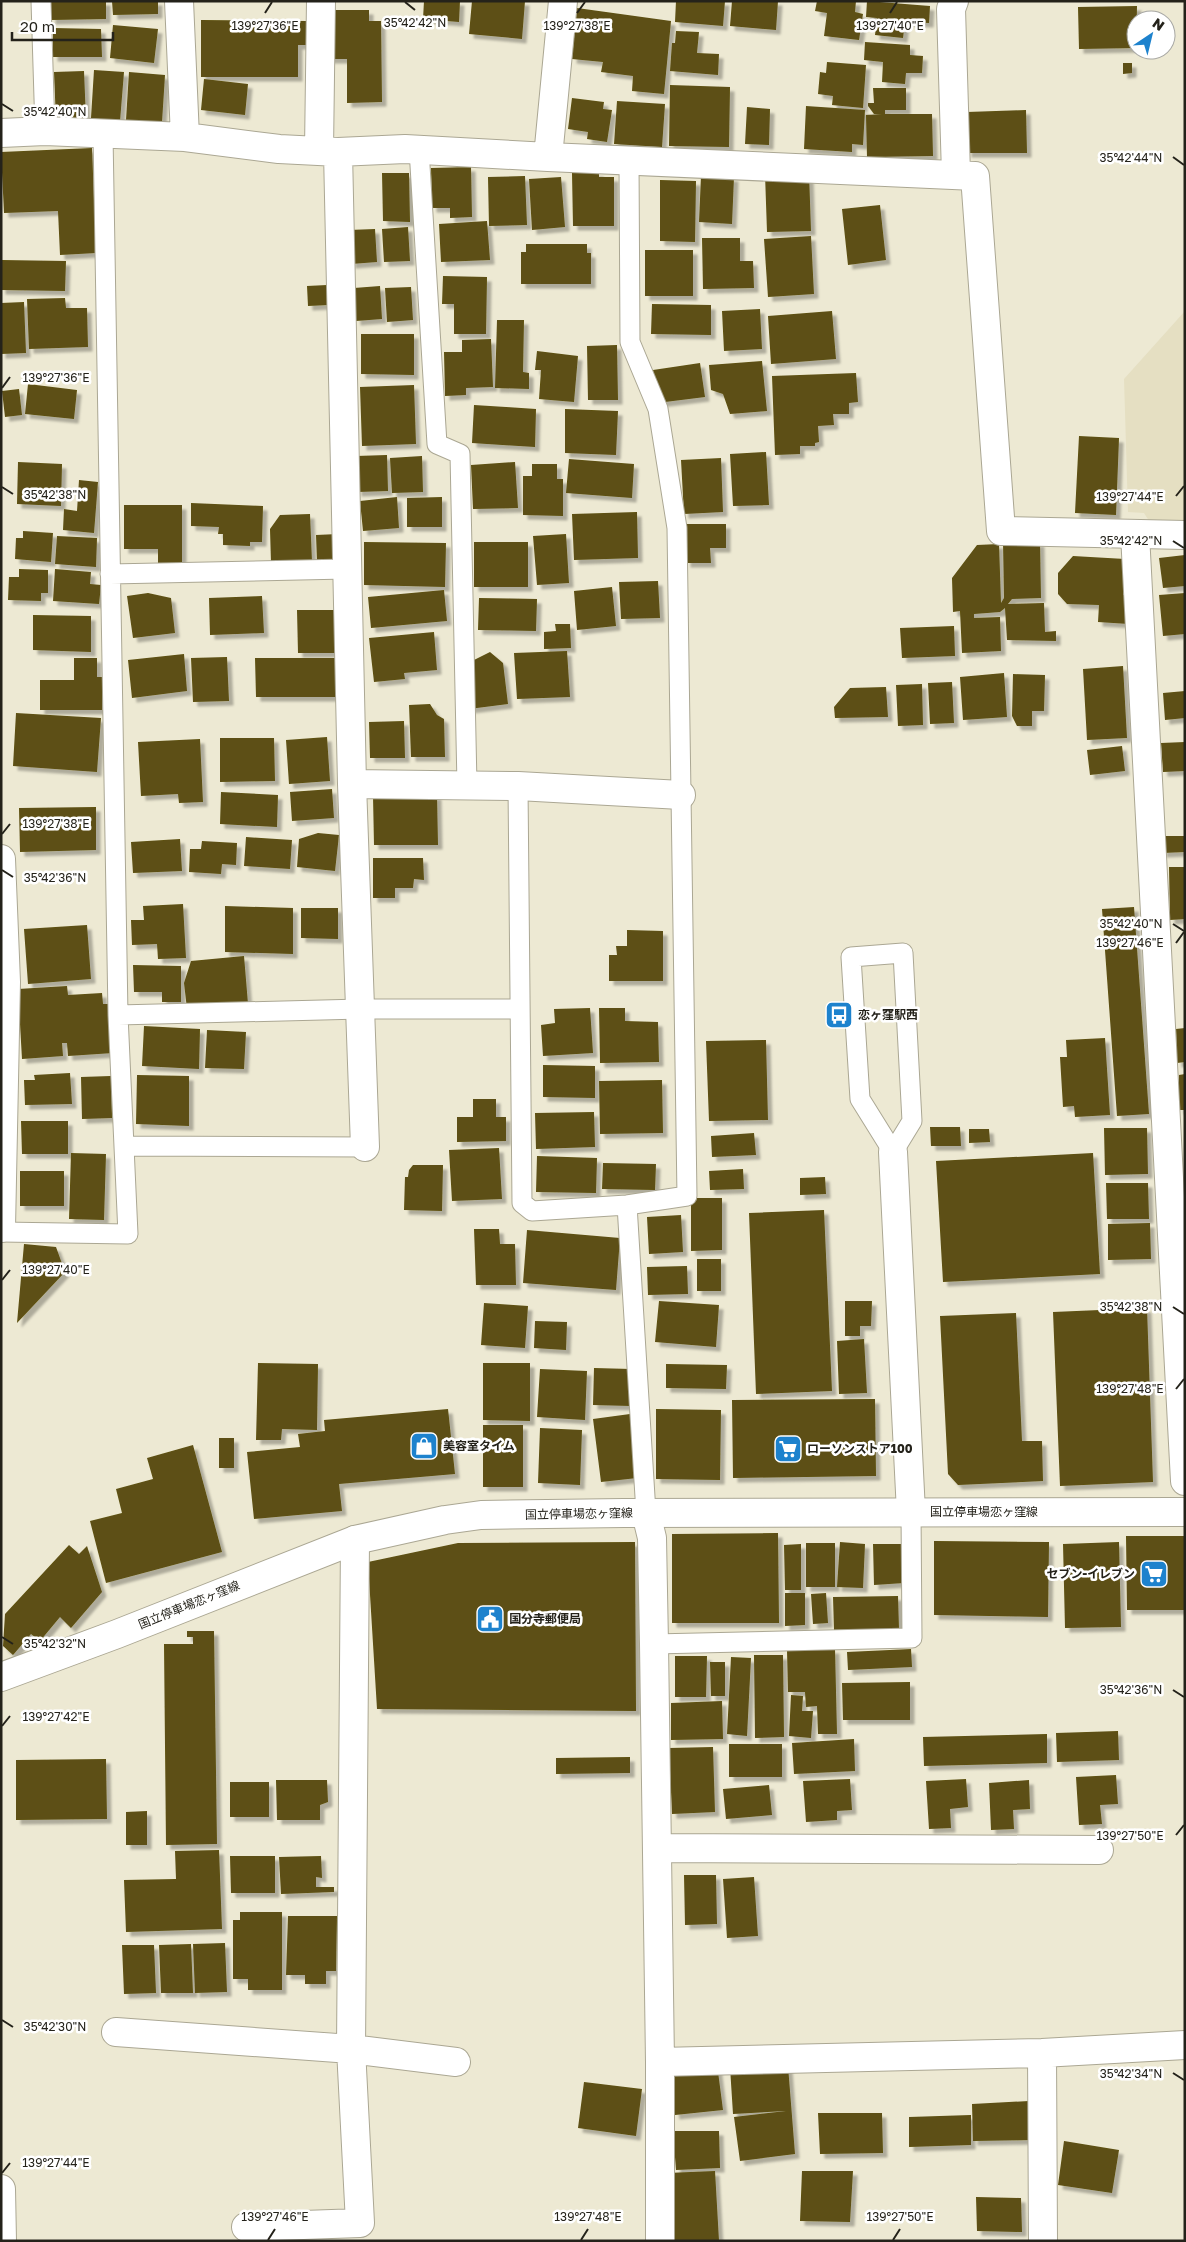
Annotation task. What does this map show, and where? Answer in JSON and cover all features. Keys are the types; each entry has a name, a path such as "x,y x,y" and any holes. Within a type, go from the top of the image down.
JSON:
{"street":[{"path":"179,1 185,137"},
{"path":"321,1 346,569 365,1147"},
{"path":"548,157 563,1"},
{"path":"954,1 951,9 956,174"},
{"path":"1,133 45,131 185,137 279,149 329,151 419,150 975,176 1001,531 1185,535"},
{"path":"1135,534 1185,1481"},
{"path":"352,784 518,786 681,795"},
{"path":"1,859 6,982 1,1228"},
{"path":"893,1152 912,1512"},
{"name":"国立停車場恋ヶ窪線","path":"1,1677 117,1634 355,1540 398,1528 481,1516 912,1512 1185,1512"},
{"path":"646,1514 652,1538 658,1848 660,2241"},
{"path":"246,2227 360,2223 352,2048 355,1540"},
{"path":"658,1848 1099,1850"},
{"path":"116,2032 352,2048 456,2062"},
{"path":"660,2062 1042,2054 1185,2044"},
{"path":"1042,2054 1044,2241"},
{"path":"1,2189 2,2241"}],"lane":[{"path":"41,1 45,131"},
{"path":"1,1232 128,1234 118,1015 103,134"},
{"path":"419,150 437,444 460,454 467,785"},
{"path":"518,786 522,1203 532,1211 627,1205 687,1196 677,528 658,409 630,342 629,160"},
{"path":"110,574 346,569"},
{"path":"903,954 912,1121 893,1152 860,1098 851,956 903,954"},
{"path":"118,1015 361,1008 520,1008"},
{"path":"124,1146 365,1147"},
{"path":"627,1205 646,1514"},
{"path":"654,1644 912,1638 912,1512"}],"shaded area":[{"path":"1185,311 1185,524 1151,524 1144,513 1128,512 1124,379"}],"building":[{"path":"51,1 106,1 106,19 51,20"},
{"path":"112,1 158,1 158,14 113,15"},
{"path":"424,1 460,1 459,22 423,19"},
{"path":"472,1 525,1 522,39 469,34"},
{"path":"676,1 725,1 723,26 675,22"},
{"path":"732,1 778,1 776,30 730,26"},
{"path":"817,1 856,1 855,12 863,14 859,40 824,36 827,13 815,11"},
{"path":"867,1 930,6 929,23 905,22 903,38 875,35 877,18 866,17"},
{"path":"1137,6 1137,10 1126,10 1126,48 1079,49 1078,7"},
{"path":"577,8 671,21 664,94 632,91 633,76 601,72 603,62 572,59"},
{"path":"327,10 369,10 369,21 381,21 382,102 347,103 347,59 328,59"},
{"path":"201,20 307,21 307,45 298,45 298,77 201,77"},
{"path":"113,25 158,29 154,63 110,58"},
{"path":"53,28 101,29 102,57 53,57"},
{"path":"676,31 699,32 697,53 719,54 718,75 670,71 672,43 675,43"},
{"path":"865,42 910,45 910,55 923,56 922,73 906,73 905,84 882,82 883,62 864,60"},
{"path":"827,62 866,65 863,108 832,105 833,96 818,94 820,72 826,73"},
{"path":"1123,63 1132,63 1132,73 1123,74"},
{"path":"94,70 124,72 120,121 91,118"},
{"path":"84,71 86,120 56,122 54,72"},
{"path":"129,72 165,75 162,122 126,120"},
{"path":"204,79 248,84 245,115 201,110"},
{"path":"670,85 730,87 729,147 669,146"},
{"path":"873,88 906,88 906,110 885,110 885,114 932,114 933,156 867,157 866,115 882,114 874,114 868,106 868,103 874,103"},
{"path":"572,98 604,102 603,109 612,110 607,142 587,139 588,132 568,129"},
{"path":"617,101 665,104 662,147 614,144"},
{"path":"806,106 865,110 863,145 852,144 852,152 804,149"},
{"path":"747,107 770,109 769,145 745,144"},
{"path":"1026,110 1027,153 967,153 967,112"},
{"path":"92,148 96,253 60,255 58,211 4,213 1,152"},
{"path":"471,167 472,217 450,218 450,208 432,208 431,168"},
{"path":"599,172 599,177 614,177 614,226 573,226 572,173"},
{"path":"382,173 409,173 410,222 383,221"},
{"path":"809,173 811,231 767,232 765,174"},
{"path":"525,176 527,225 489,226 488,177"},
{"path":"701,176 734,177 732,224 699,222"},
{"path":"561,177 565,227 532,230 529,179"},
{"path":"660,180 696,181 695,242 660,241"},
{"path":"880,205 886,260 848,265 842,209"},
{"path":"487,221 490,260 441,262 439,224"},
{"path":"408,227 410,261 384,262 382,229"},
{"path":"375,229 377,262 351,264 349,230"},
{"path":"811,236 814,294 768,297 764,239"},
{"path":"702,238 740,238 740,261 753,261 754,288 703,289"},
{"path":"526,244 587,244 587,253 591,253 591,284 521,284 521,252 526,252"},
{"path":"645,250 693,250 693,296 645,296"},
{"path":"1,260 66,261 65,291 1,290"},
{"path":"443,276 487,277 486,334 454,334 454,304 442,304"},
{"path":"327,285 328,305 308,306 307,286"},
{"path":"380,286 382,319 356,321 354,288"},
{"path":"411,287 413,320 387,322 385,288"},
{"path":"65,298 66,308 87,308 88,347 29,349 27,299"},
{"path":"24,302 26,353 1,354 1,303"},
{"path":"652,304 711,305 711,335 651,334"},
{"path":"760,309 762,349 724,351 722,311"},
{"path":"832,311 836,359 771,364 768,316"},
{"path":"497,320 524,320 523,372 529,373 529,389 495,388"},
{"path":"361,334 414,334 414,375 361,374"},
{"path":"491,339 493,387 466,388 466,395 445,396 444,352 462,352 462,340"},
{"path":"617,345 618,400 588,400 587,346"},
{"path":"537,351 578,356 574,402 539,399 541,370 535,370"},
{"path":"762,361 767,411 730,414 723,394 711,390 709,365"},
{"path":"700,363 705,397 657,403 653,370"},
{"path":"856,373 858,402 849,403 849,414 833,414 834,425 818,426 819,442 815,443 815,446 800,446 800,454 775,455 772,376"},
{"path":"28,384 77,390 74,419 25,414"},
{"path":"414,385 416,444 362,446 360,387"},
{"path":"19,389 22,415 5,417 2,391"},
{"path":"474,405 536,409 535,447 472,443"},
{"path":"565,409 618,411 616,455 565,453"},
{"path":"1079,436 1119,438 1116,515 1075,513"},
{"path":"766,452 769,505 733,506 730,454"},
{"path":"387,455 388,491 357,492 356,456"},
{"path":"422,456 423,492 392,493 390,458"},
{"path":"721,458 723,512 684,514 681,460"},
{"path":"569,459 634,464 632,498 566,493"},
{"path":"18,462 62,464 61,506 17,504"},
{"path":"515,462 518,508 473,509 471,465"},
{"path":"532,464 557,464 557,479 563,479 563,516 523,515 523,476 532,476"},
{"path":"79,480 98,482 94,533 63,530 64,509 77,511"},
{"path":"397,497 399,528 363,531 360,501"},
{"path":"442,497 442,527 407,527 407,498"},
{"path":"191,503 263,506 262,542 250,542 250,546 223,545 223,534 218,534 219,527 191,526"},
{"path":"124,505 182,505 182,565 158,564 158,549 124,549"},
{"path":"637,512 638,558 574,560 572,514"},
{"path":"310,514 312,562 271,563 270,529 280,515"},
{"path":"686,524 726,524 726,548 710,548 711,563 686,563"},
{"path":"23,531 53,533 51,562 15,559 16,538 23,538"},
{"path":"338,534 339,561 317,561 316,535"},
{"path":"566,534 569,583 537,585 533,536"},
{"path":"57,536 97,538 96,567 55,564"},
{"path":"364,542 446,543 445,587 364,585"},
{"path":"474,542 528,542 528,587 474,587"},
{"path":"1003,542 1040,542 1041,598 1012,599 1008,604 1044,603 1045,632 1056,631 1056,641 1007,640 1005,608 1000,612 974,614 974,618 1000,617 1001,651 962,653 960,611 953,612 952,578 977,545 999,544 1001,603 1004,598"},
{"path":"1185,555 1185,586 1163,588 1159,558"},
{"path":"1073,556 1125,559 1123,595 1131,596 1129,624 1098,622 1099,605 1067,604 1058,594 1058,573"},
{"path":"19,569 48,570 48,593 41,593 41,601 8,600 9,577 19,577"},
{"path":"55,569 91,572 90,584 101,585 99,604 53,601"},
{"path":"658,581 660,618 621,619 619,582"},
{"path":"612,587 616,626 577,630 574,591"},
{"path":"444,590 447,621 371,628 368,597"},
{"path":"148,593 171,598 175,633 133,638 127,596"},
{"path":"1185,593 1185,634 1163,636 1159,595"},
{"path":"262,596 264,633 210,635 209,598"},
{"path":"479,598 537,599 536,631 478,630"},
{"path":"297,610 339,610 339,653 298,653"},
{"path":"33,615 91,616 91,652 33,650"},
{"path":"555,624 570,624 571,648 544,649 544,632 556,631"},
{"path":"954,626 955,656 902,658 900,628"},
{"path":"434,632 437,670 404,673 405,679 374,682 369,638"},
{"path":"567,651 570,697 517,699 514,653"},
{"path":"490,652 503,663 508,704 469,709 464,665"},
{"path":"184,654 187,691 132,698 128,660"},
{"path":"227,657 229,701 193,702 191,658"},
{"path":"74,658 97,658 97,677 102,677 102,710 40,710 40,680 74,680"},
{"path":"255,658 339,658 339,697 256,697"},
{"path":"1123,666 1127,738 1087,740 1083,669"},
{"path":"1004,673 1007,717 963,720 960,677"},
{"path":"1013,674 1045,675 1044,711 1032,711 1032,726 1017,726 1012,716"},
{"path":"952,682 954,723 930,724 928,683"},
{"path":"922,684 923,725 898,726 896,685"},
{"path":"886,687 888,717 835,718 834,707 850,688"},
{"path":"1185,691 1185,718 1165,720 1163,693"},
{"path":"430,704 437,715 444,719 445,757 411,757 409,705"},
{"path":"16,713 101,718 97,772 13,766"},
{"path":"404,721 405,758 370,758 369,722"},
{"path":"327,737 330,781 289,784 286,740"},
{"path":"220,738 274,738 275,781 220,782"},
{"path":"200,739 203,802 179,803 178,794 141,796 138,742"},
{"path":"1185,742 1185,771 1163,772 1161,743"},
{"path":"1122,746 1125,771 1090,775 1087,750"},
{"path":"332,789 334,818 292,821 290,792"},
{"path":"221,792 278,795 277,827 220,824"},
{"path":"437,795 438,845 374,845 373,796"},
{"path":"96,807 96,850 20,852 19,808"},
{"path":"318,833 339,835 335,871 297,867 299,839"},
{"path":"1162,836 1185,836 1185,852 1162,853"},
{"path":"246,837 292,840 290,869 244,866"},
{"path":"180,839 182,871 133,873 131,842"},
{"path":"202,841 237,843 236,865 222,864 221,874 189,872 190,849 201,849"},
{"path":"373,858 423,858 424,880 414,879 413,888 395,888 395,898 373,898"},
{"path":"1169,867 1185,867 1185,919 1170,920"},
{"path":"183,904 186,958 158,959 157,944 132,945 131,920 144,920 143,906"},
{"path":"225,906 293,908 293,954 225,952"},
{"path":"1134,907 1149,1114 1117,1116 1102,909"},
{"path":"301,908 338,908 338,939 301,938"},
{"path":"87,925 91,979 28,984 24,929"},
{"path":"627,930 663,931 663,981 609,981 609,955 617,955 616,946 627,946"},
{"path":"244,956 248,1004 187,1009 184,983 191,961"},
{"path":"133,965 181,966 181,1002 162,1002 162,992 134,992"},
{"path":"67,986 68,995 102,993 103,1004 110,1004 113,1053 68,1056 67,1043 62,1043 63,1056 22,1059 18,989"},
{"path":"590,1008 593,1053 543,1056 541,1025 555,1023 554,1009"},
{"path":"599,1008 625,1008 625,1021 658,1022 659,1062 600,1063"},
{"path":"144,1026 200,1029 199,1069 142,1066"},
{"path":"1185,1028 1185,1062 1177,1063 1176,1029"},
{"path":"207,1030 246,1032 244,1069 205,1068"},
{"path":"1105,1038 1110,1115 1075,1117 1074,1106 1063,1107 1060,1057 1067,1057 1066,1040"},
{"path":"766,1040 768,1120 709,1121 706,1041"},
{"path":"543,1065 595,1066 595,1098 543,1097"},
{"path":"70,1073 72,1104 25,1105 24,1080 35,1080 34,1075"},
{"path":"1185,1074 1185,1110 1179,1110 1179,1075"},
{"path":"137,1075 189,1076 189,1126 136,1124"},
{"path":"111,1076 112,1118 82,1119 81,1077"},
{"path":"662,1080 663,1133 600,1134 599,1081"},
{"path":"473,1099 496,1099 496,1117 506,1117 506,1141 457,1142 457,1117 473,1117"},
{"path":"594,1112 595,1147 536,1149 535,1113"},
{"path":"21,1121 68,1121 68,1154 22,1154"},
{"path":"930,1127 960,1127 961,1146 931,1146"},
{"path":"1104,1128 1147,1128 1148,1174 1105,1175"},
{"path":"969,1129 989,1129 990,1142 969,1143"},
{"path":"754,1133 756,1155 712,1157 711,1136"},
{"path":"499,1148 502,1199 452,1201 449,1150"},
{"path":"71,1153 106,1154 104,1220 69,1219"},
{"path":"1093,1153 1100,1274 943,1282 936,1161"},
{"path":"537,1156 597,1158 596,1193 536,1192"},
{"path":"603,1163 656,1164 655,1190 602,1189"},
{"path":"413,1165 443,1165 442,1211 404,1210 405,1177 408,1177 409,1170"},
{"path":"743,1169 744,1189 710,1190 709,1171"},
{"path":"20,1171 64,1171 64,1206 20,1206"},
{"path":"825,1177 826,1194 800,1195 800,1178"},
{"path":"1106,1183 1148,1183 1149,1219 1107,1219"},
{"path":"691,1198 722,1198 722,1250 691,1251"},
{"path":"824,1210 832,1391 756,1394 749,1213"},
{"path":"681,1215 683,1252 649,1254 647,1217"},
{"path":"1150,1223 1151,1259 1108,1260 1108,1224"},
{"path":"474,1229 499,1229 500,1244 515,1244 516,1285 476,1285"},
{"path":"527,1230 620,1238 616,1290 523,1283"},
{"path":"24,1244 56,1247 65,1272 17,1323"},
{"path":"697,1259 721,1259 721,1291 697,1291"},
{"path":"687,1266 688,1294 648,1295 647,1267"},
{"path":"659,1301 719,1305 716,1347 655,1342"},
{"path":"845,1301 872,1301 871,1326 860,1326 860,1336 845,1336"},
{"path":"484,1303 528,1306 525,1348 481,1345"},
{"path":"1147,1308 1153,1482 1060,1486 1053,1312"},
{"path":"1016,1313 1022,1441 1042,1441 1043,1481 958,1485 948,1474 940,1316"},
{"path":"535,1321 567,1322 566,1350 534,1348"},
{"path":"864,1339 867,1393 839,1394 837,1341"},
{"path":"258,1363 318,1364 317,1430 282,1429 281,1440 256,1440"},
{"path":"483,1363 530,1363 530,1421 483,1420"},
{"path":"666,1364 727,1365 726,1389 666,1388"},
{"path":"594,1368 631,1369 631,1406 593,1405"},
{"path":"540,1369 587,1371 585,1420 537,1417"},
{"path":"875,1399 876,1476 733,1478 732,1400"},
{"path":"448,1409 455,1474 339,1484 342,1511 254,1519 247,1452 300,1447 298,1434 325,1431 324,1420"},
{"path":"656,1409 721,1410 720,1480 656,1479"},
{"path":"630,1414 637,1478 601,1482 593,1419"},
{"path":"483,1425 523,1425 523,1487 483,1487"},
{"path":"540,1428 582,1430 580,1485 538,1483"},
{"path":"219,1438 234,1438 234,1468 219,1468"},
{"path":"193,1445 222,1552 106,1583 90,1521 122,1513 116,1489 153,1479 147,1458"},
{"path":"778,1533 779,1623 672,1623 672,1534"},
{"path":"1126,1536 1185,1536 1185,1610 1127,1610"},
{"path":"934,1541 1049,1542 1048,1617 934,1615"},
{"name":"国分寺郵便局","path":"635,1542 636,1711 377,1709 368,1562 458,1543"},
{"path":"840,1542 865,1544 863,1588 837,1587"},
{"path":"1119,1542 1121,1627 1065,1628 1063,1544"},
{"path":"806,1543 835,1543 835,1587 806,1587"},
{"path":"801,1544 801,1590 785,1590 784,1545"},
{"path":"873,1544 903,1544 904,1583 874,1585"},
{"path":"69,1545 79,1554 87,1546 102,1592 71,1628 60,1617 40,1641 31,1634 13,1655 3,1646 5,1614"},
{"path":"785,1593 805,1593 805,1625 785,1626"},
{"path":"826,1593 828,1623 813,1624 811,1594"},
{"path":"898,1596 899,1629 834,1630 833,1597"},
{"path":"187,1631 214,1631 217,1844 166,1845 164,1644 193,1644 193,1637 187,1637"},
{"path":"835,1649 837,1734 818,1734 817,1706 806,1707 805,1692 788,1692 787,1650"},
{"path":"911,1649 912,1667 848,1670 847,1652"},
{"path":"754,1655 783,1655 784,1737 755,1738"},
{"path":"675,1656 707,1656 706,1697 675,1697"},
{"path":"731,1657 751,1658 747,1736 727,1734"},
{"path":"710,1662 725,1662 725,1696 711,1696"},
{"path":"910,1682 910,1720 843,1720 842,1683"},
{"path":"791,1695 803,1696 802,1711 813,1711 811,1738 789,1736"},
{"path":"722,1701 723,1739 671,1740 671,1703"},
{"path":"1118,1731 1119,1760 1057,1762 1056,1733"},
{"path":"1047,1734 1047,1763 924,1766 923,1737"},
{"path":"854,1739 855,1771 794,1774 792,1743"},
{"path":"729,1744 782,1744 782,1777 729,1777"},
{"path":"713,1747 715,1812 672,1814 669,1748"},
{"path":"630,1757 630,1773 556,1774 556,1758"},
{"path":"106,1759 107,1819 16,1820 16,1760"},
{"path":"1116,1775 1118,1804 1100,1805 1102,1824 1079,1825 1076,1777"},
{"path":"850,1779 852,1810 837,1811 837,1820 806,1822 803,1781"},
{"path":"966,1779 968,1807 950,1809 951,1828 929,1829 926,1781"},
{"path":"276,1780 327,1780 328,1802 320,1805 320,1820 277,1820"},
{"path":"1029,1780 1030,1809 1013,1810 1014,1829 991,1830 989,1783"},
{"path":"230,1782 269,1782 269,1817 230,1817"},
{"path":"769,1785 772,1815 726,1819 723,1789"},
{"path":"147,1811 147,1845 126,1845 126,1812"},
{"path":"219,1850 222,1929 126,1932 124,1880 176,1879 175,1851"},
{"path":"230,1856 275,1856 275,1893 231,1893"},
{"path":"321,1856 322,1878 316,1877 316,1887 334,1887 334,1892 281,1894 279,1857"},
{"path":"684,1875 716,1875 717,1924 685,1925"},
{"path":"754,1877 758,1936 727,1938 723,1879"},
{"path":"240,1912 282,1912 282,1990 248,1990 248,1979 233,1979 233,1920 240,1920"},
{"path":"288,1916 337,1916 336,1971 326,1971 326,1984 305,1984 305,1975 286,1975"},
{"path":"225,1943 227,1992 195,1993 193,1944"},
{"path":"191,1944 193,1993 161,1993 159,1945"},
{"path":"122,1945 154,1945 156,1993 124,1994"},
{"path":"717,2064 723,2110 675,2115 669,2072"},
{"path":"788,2066 795,2154 740,2161 734,2117 786,2111 733,2114 730,2067"},
{"path":"584,2082 642,2089 636,2136 578,2128"},
{"path":"1029,2101 1032,2140 973,2141 972,2104"},
{"path":"818,2113 882,2113 883,2153 820,2154"},
{"path":"971,2115 971,2145 909,2147 909,2117"},
{"path":"673,2131 719,2131 720,2168 676,2170"},
{"path":"1064,2141 1119,2150 1112,2193 1058,2185"},
{"path":"715,2171 719,2241 670,2241 667,2173"},
{"path":"802,2171 853,2171 850,2222 800,2221"},
{"path":"976,2197 1021,2198 1022,2232 977,2231"}],"place":[{"name":"恋ヶ窪駅西","path":"839,1015"},
{"name":"美容室タイム","path":"424,1446"},
{"name":"ローソンストア100","path":"788,1449"},
{"name":"セブン-イレブン","path":"1154,1574"},
{"name":"国分寺郵便局","path":"490,1619"}]}
